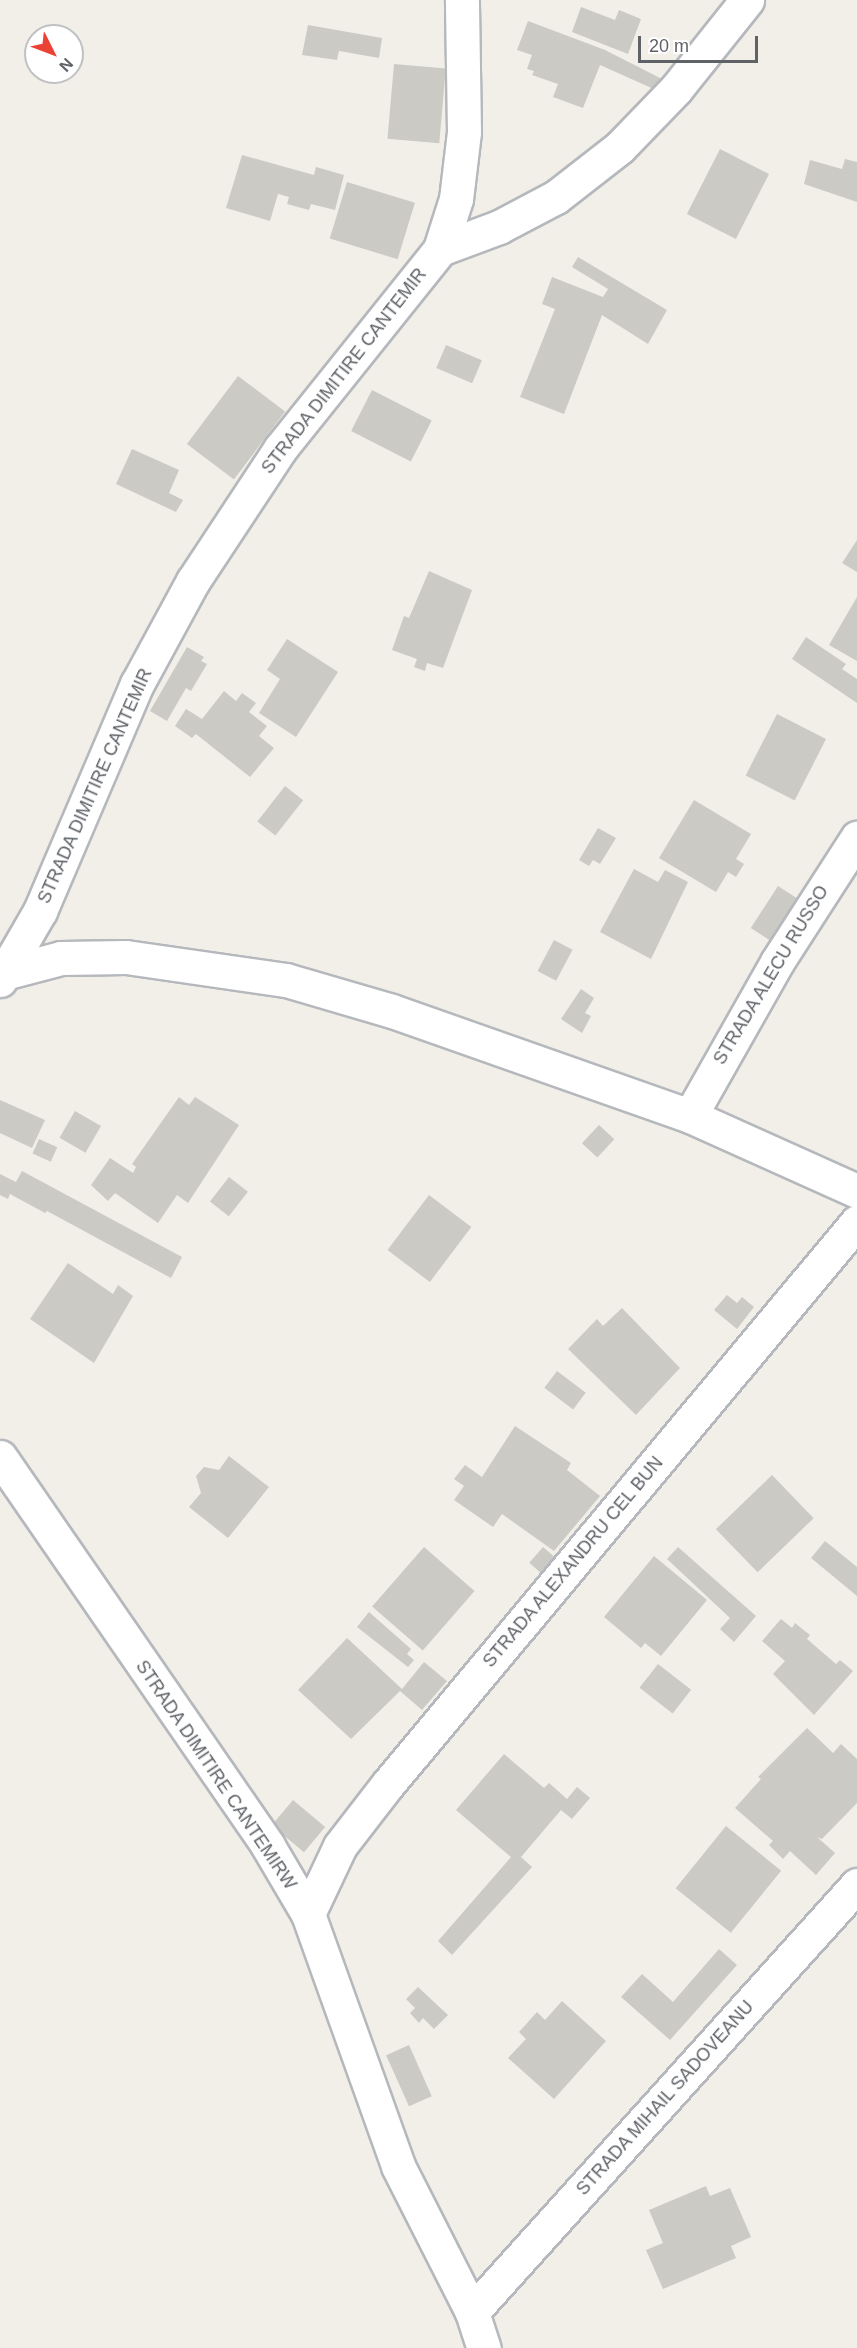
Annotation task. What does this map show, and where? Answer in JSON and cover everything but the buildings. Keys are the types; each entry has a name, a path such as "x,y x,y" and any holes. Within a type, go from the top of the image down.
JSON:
{"street":[{"name":"STRADA DIMITIRE CANTEMIR","path":"2,977 40,911 137,684 194,581 280,449 440,249 456,199 464,132 462,0"},
{"path":"440,249 499,227 556,196 620,147 676,89 747,0"},
{"name":"STRADA ALECU RUSSO","path":"690,1116 734,1034 857,838"},
{"path":"2,977 61,958 126,957 286,980 392,1011 690,1116 857,1191"},
{"name":"STRADA ALEXANDRU CEL BUN","path":"308,1914 340,1846 388,1784 857,1222"},
{"name":"STRADA DIMITIRE CANTEMIRW","path":"0,1457 268,1846 308,1914 398,2166 472,2312 484,2348"},
{"name":"STRADA MIHAIL SADOVEANU","path":"472,2312 857,1885"}]}
